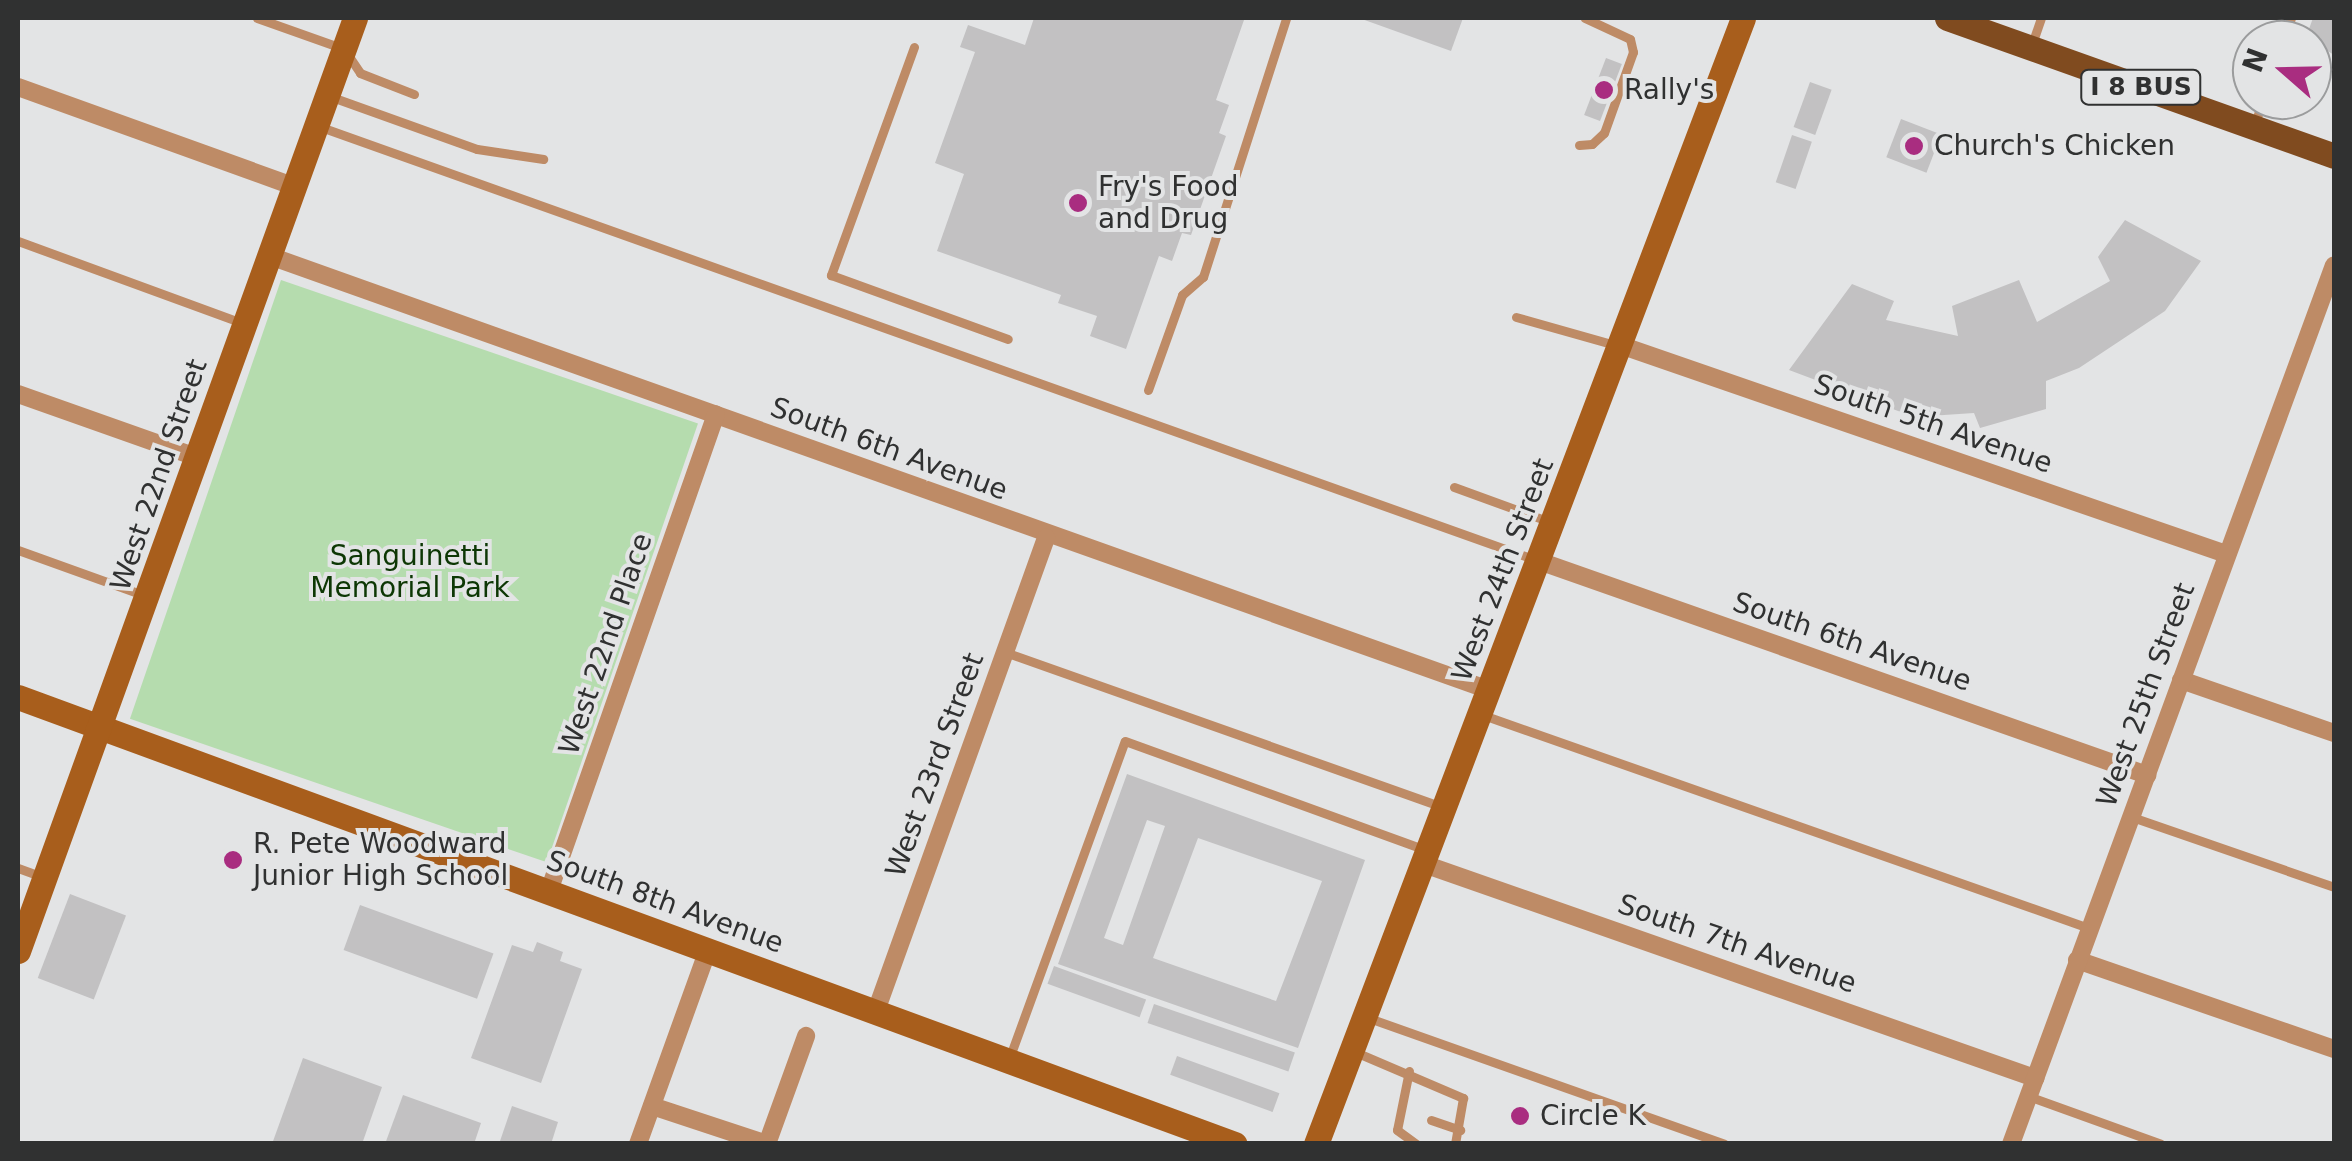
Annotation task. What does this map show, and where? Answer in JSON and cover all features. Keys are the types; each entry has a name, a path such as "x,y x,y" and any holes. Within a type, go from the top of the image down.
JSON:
{"main road":[{"name":"I 8 BUS","path":"1947,18 2334,156"}],"street":[{"name":"West 22nd Street","path":"18,950 355,18"},
{"name":"West 24th Street","path":"1316,1144 1423,856 1623,346 1744,18"},
{"path":"18,87 293,186"},
{"name":"South 6th Avenue","path":"270,256 716,414 1484,702"},
{"name":"West 25th Street","path":"2011,1144 2334,265"},
{"name":"South 5th Avenue","path":"1623,346 2226,554"},
{"path":"18,394 196,457"},
{"name":"West 22nd Place","path":"550,891 716,414"},
{"name":"West 23rd Street","path":"876,1011 1046,538"},
{"name":"South 6th Avenue","path":"1539,562 2147,775"},
{"path":"2181,680 2334,733"},
{"name":"South 8th Avenue","path":"18,697 1236,1144"},
{"name":"South 7th Avenue","path":"1423,856 2035,1078"},
{"path":"638,1144 708,950"},
{"path":"2077,960 2334,1049"},
{"path":"652,1106 767,1144 806,1036"}],"lane":[{"path":"256,18 344,49 360,74 414,94"},
{"path":"1148,390 1182,295 1204,276 1286,18"},
{"path":"1579,145 1604,132 1633,52 1630,38 1585,18"},
{"path":"2031,47 2041,18"},
{"path":"914,47 831,275 1008,340"},
{"path":"326,95 477,149 543,160"},
{"path":"2253,127 2255,120"},
{"path":"316,125 1539,562"},
{"path":"18,242 245,324"},
{"path":"1516,317 1623,346"},
{"path":"1454,487 1554,524"},
{"path":"18,550 148,597"},
{"path":"1005,652 1443,807"},
{"path":"1484,702 2089,928"},
{"path":"1010,1059 1125,741 1423,856"},
{"path":"2132,817 2334,887"},
{"path":"18,868 46,878"},
{"path":"1363,1016 1724,1144"},
{"path":"1350,1050 1409,1071 1463,1098 1455,1144"},
{"path":"1409,1071 1397,1130 1416,1144"},
{"path":"2028,1096 2162,1144"},
{"path":"1401,1109 1413,1113"},
{"path":"1431,1120 1460,1130"}],"green space":[{"name":"Sanguinetti Memorial Park","path":"281,280 698,424 547,862 130,719"}],"building":[{"name":"Fry's Food and Drug","path":"1034,18 1244,20 1216,100 1229,105 1219,133 1226,136 1191,235 1182,233 1172,261 1159,256 1126,349 1090,336 1097,316 1058,303 1061,295 937,251 964,174 935,163 975,52 960,47 968,25 1025,45"},
{"path":"1359,18 1463,18 1451,51"},
{"path":"2334,18 2334,55 2332,20 2312,20"},
{"name":"Rally's","path":"1606,58 1622,64 1600,121 1584,115"},
{"path":"1810,82 1832,90 1815,135 1794,127"},
{"name":"Church's Chicken","path":"1901,119 1941,134 1926,173 1886,157"},
{"path":"1792,135 1812,142 1796,189 1776,182"},
{"path":"2125,220 2201,261 2165,311 2079,368 2046,381 2046,409 1980,428 1974,413 1914,417 1789,370 1852,284 1894,301 1886,320 1958,336 1952,306 2019,280 2037,322 2110,281 2098,257"},
{"path":"1127,774 1365,860 1298,1048 1058,964","holes":["1147,820 1165,826 1123,945 1104,938","1198,838 1322,881 1276,1001 1153,958"]},
{"path":"70,894 126,916 94,1000 38,978"},
{"path":"360,905 493,954 477,999 344,950"},
{"path":"537,942 563,952 560,961 582,969 541,1083 471,1058 512,945 533,952"},
{"path":"1054,966 1146,1000 1140,1017 1048,984"},
{"path":"1154,1004 1295,1053 1288,1071 1147,1023"},
{"path":"1177,1056 1279,1093 1273,1112 1170,1075"},
{"path":"303,1058 382,1087 362,1144 272,1144"},
{"path":"403,1095 481,1123 474,1144 385,1144"},
{"path":"512,1106 558,1122 551,1144 499,1144"}],"place":[{"name":"Rally's","path":"1604,90"},
{"name":"Church's Chicken","path":"1914,146"},
{"name":"Fry's Food and Drug","path":"1078,203"},
{"name":"R. Pete Woodward Junior High School","path":"233,860"},
{"name":"Circle K","path":"1520,1116"}]}
